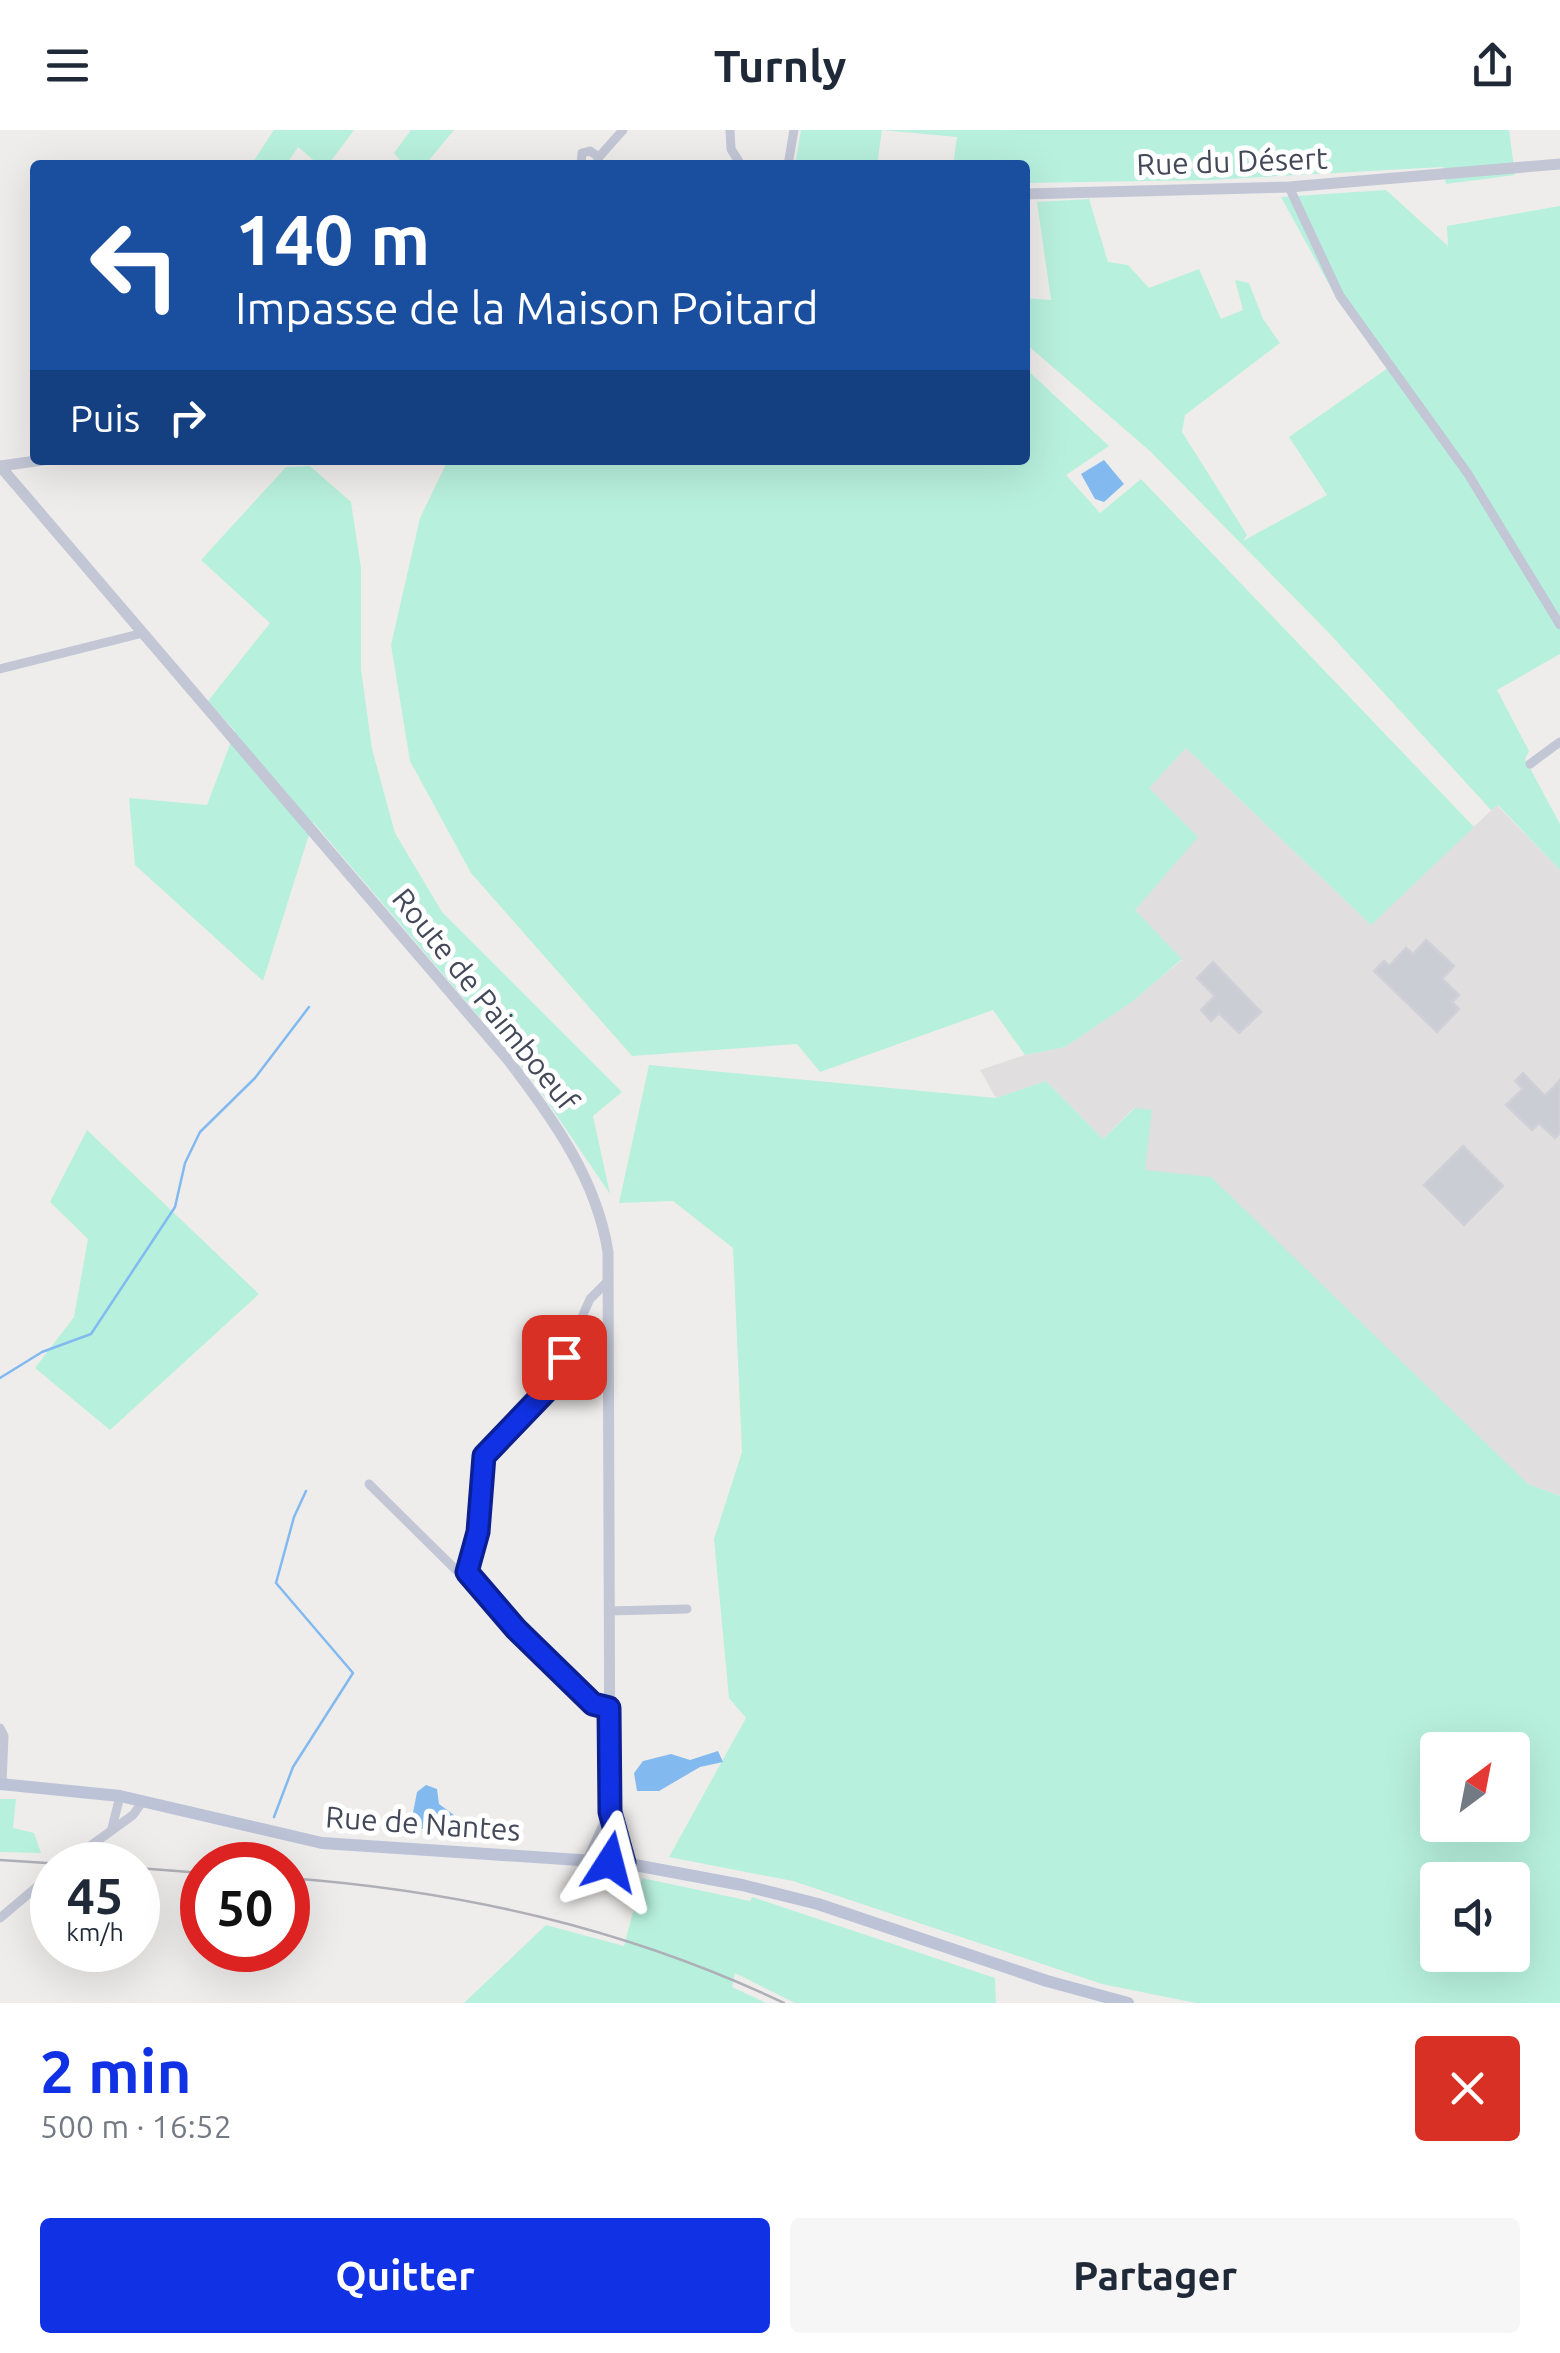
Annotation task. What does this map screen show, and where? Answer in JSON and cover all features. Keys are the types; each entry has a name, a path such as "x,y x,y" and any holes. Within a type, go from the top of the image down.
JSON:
{"main road":[{"name":"Rue de Nantes","path":"1,1784 120,1796 322,1843 624,1863 791,1896 1047,1982 1128,2003"}],"street":[{"path":"599,160 623,130"},
{"path":"730,130 737,160"},
{"path":"789,160 794,130"},
{"path":"581,160 582,154 590,152 597,160"},
{"name":"Rue du Désert","path":"1030,194 1288,187 1560,164"},
{"path":"1288,187 1340,296 1468,474 1560,625"},
{"path":"0,466 30,462"},
{"name":"Route de Paimboeuf","path":"0,466 509,1061 558,1127 599,1210 608,1252 610,1812 624,1863"},
{"path":"0,669 143,634"},
{"path":"1530,764 1560,742"},
{"path":"467,1572 478,1532 484,1456 551,1386 590,1299 608,1282"},
{"path":"369,1484 456,1570 467,1572 516,1629 593,1704 609,1708"},
{"path":"609,1611 687,1610"},
{"path":"0,1728 4,1736 1,1784"},
{"path":"111,1830 120,1796"},
{"path":"95,1842 133,1815 143,1801"},
{"name":"Route de Paimboeuf","path":"588,1860 610,1812"},
{"path":"0,1918 30,1893"}],"shaded area":[{"path":"1186,748 1370,924 1497,805 1560,870 1560,1496 1528,1484 1145,1170 1134,1108 1103,1139 1046,1081 996,1098 980,1070 1065,1047 1132,1001 1182,960 1135,910 1149,891 1148,788"}],"green space":[{"path":"274,130 354,130 332,160 313,160 298,147 289,160 254,160"},
{"path":"411,130 454,130 429,160 400,160 394,153"},
{"path":"801,130 882,130 878,160 796,160"},
{"path":"882,130 1509,130 1515,175 1446,184 1443,167 1209,180 1030,183 1030,160 954,160 957,137"},
{"path":"1386,190 1448,246 1447,226 1560,206 1560,654 1497,690 1529,751 1525,759 1560,824 1560,870 1498,805 1491,810 1328,632 1151,452 1030,347 1030,298 1051,300 1037,202 1089,199 1108,262 1128,265 1149,288 1199,269 1221,319 1243,310 1235,280 1249,283 1263,319 1280,343 1185,415 1182,432 1247,535 1243,541 1327,495 1289,437 1388,368 1337,299 1281,197"},
{"path":"1030,373 1109,446 1066,475 1100,513 1141,479 1474,827 1371,925 1186,748 1149,788 1198,837 1135,910 1182,959 1133,1001 1065,1047 1025,1055 993,1010 820,1072 797,1044 632,1056 471,873 410,761 391,645 420,518 446,465 1030,465"},
{"path":"310,466 351,502 361,568 361,669 372,749 395,833 442,912 622,1092 593,1116 610,1194 530,1076 313,822 263,981 135,865 129,798 207,805 235,731 208,701 270,623 201,560 286,467"},
{"path":"649,1065 996,1098 1046,1081 1103,1139 1135,1108 1152,1110 1145,1170 1211,1177 1528,1484 1560,1496 1560,2003 1196,2003 1102,1984 793,1881 669,1857 746,1718 729,1698 714,1539 742,1452 733,1248 673,1201 619,1203"},
{"path":"87,1130 259,1294 110,1430 35,1368 74,1317 88,1239 50,1202"},
{"path":"0,1799 16,1799 13,1828 34,1833 37,1842 30,1842 30,1853 0,1852"},
{"path":"642,1878 750,1901 752,1897 995,1978 996,2003 795,2003 735,1973 732,1987 766,2003 464,2003 546,1925 624,1946"}],"water":[{"path":"1104,460 1124,484 1104,502 1095,499 1081,474"},
{"path":"718,1751 723,1762 700,1767 659,1791 637,1791 634,1773 643,1761 671,1754 690,1760"},
{"path":"426,1785 437,1789 439,1804 454,1815 446,1828 421,1829 411,1823 417,1792"}],"building":[{"path":"1426,940 1454,966 1442,979 1459,995 1452,1002 1459,1009 1437,1032 1374,971 1384,961 1389,966 1406,948 1413,954"},
{"path":"1213,962 1261,1012 1239,1033 1219,1013 1211,1021 1201,1010 1215,996 1197,978"},
{"path":"1523,1073 1545,1096 1560,1080 1560,1133 1555,1138 1539,1123 1532,1130 1506,1105 1523,1089 1515,1081"},
{"path":"1463,1146 1503,1186 1464,1225 1424,1185"}],"waterway":[{"path":"0,1378 42,1352 91,1334 175,1207 185,1163 200,1132 255,1078 309,1007"},
{"path":"274,1817 293,1767 353,1673 276,1583 294,1517 306,1491"}],"railway":[{"path":"0,1860 30,1862"},
{"path":"160,1870 180,1871"},
{"path":"310,1880 416,1892 542,1917 664,1954 784,2003"}],"route":[{"path":"564,1357 551,1386 484,1456 478,1532 467,1572 516,1629 593,1704 609,1708 610,1812 624,1863 610,1862"}]}
